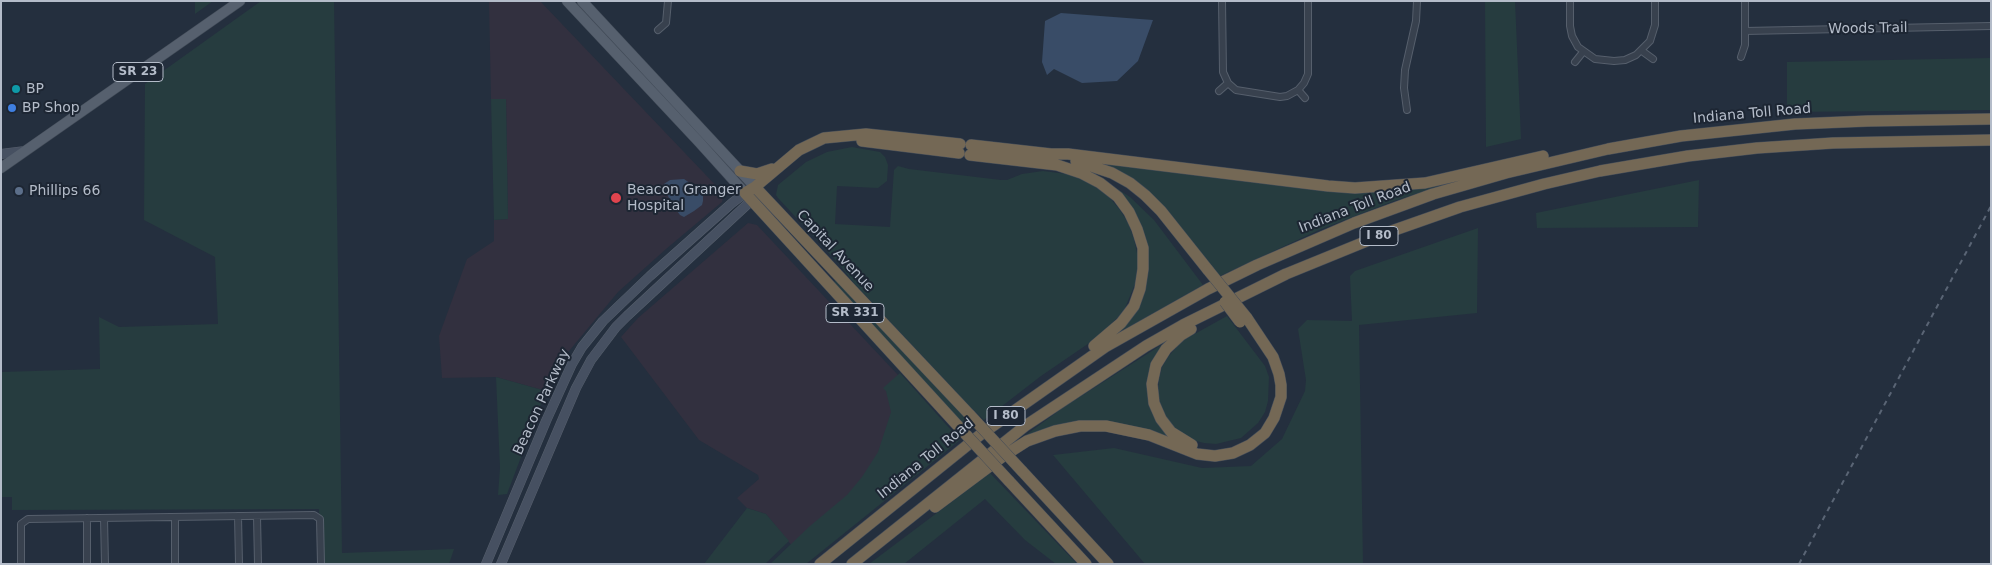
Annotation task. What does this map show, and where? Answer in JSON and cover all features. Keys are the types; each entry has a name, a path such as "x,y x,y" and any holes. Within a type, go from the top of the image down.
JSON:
{"highway":[{"name":"Indiana Toll Road","path":"820,564 972,442 1014,410 1098,352 1152,320 1249,269 1310,241 1395,208 1468,183 1540,164 1647,142 1711,132 1795,124 1991,119"},
{"path":"753,193 784,162 807,145 824,138 841,135 866,134 965,149 1096,173 1115,181 1140,199 1172,232 1274,357 1280,374 1280,397 1274,418 1265,433 1250,445 1233,453 1215,456 1197,454 1149,436 1113,427 1080,426 1055,431 1027,441 1002,457 892,539 865,553"},
{"name":"I 80","path":"852,564 1003,443 1066,397 1154,342 1286,274 1418,221 1501,195 1600,171 1688,156 1776,146 1872,141 1991,140"},
{"path":"753,193 803,156 818,148 834,144 865,141 965,149 1068,154 1328,186 1380,188 1424,183 1524,159 1602,146 1647,142"},
{"path":"1051,154 1098,167 1130,183 1161,211 1205,272"},
{"path":"740,171 757,174 784,162"},
{"path":"1014,410 1037,387 1107,337 1134,306 1140,289 1143,269 1143,248 1129,212 1118,197 1100,183 1081,173 1057,165"},
{"name":"Capital Avenue","path":"753,193 970,415 1108,564"},
{"name":"Capital Avenue","path":"753,193 958,426 1086,564"},
{"path":"1243,320 1273,369 1275,397 1271,411 1260,429 1248,440 1219,450 1201,449 1186,443 1171,432 1161,419 1154,403 1152,384 1156,364 1166,349 1181,335 1257,293 1286,274"}],"main road":[{"name":"SR 23","path":"1,168 240,1"},
{"name":"Capital Avenue","path":"567,1 699,142 753,193"},
{"name":"Capital Avenue","path":"582,1 740,171 753,193"}],"street":[{"path":"658,30 666,22 668,1"},
{"path":"1222,1 1223,72 1230,85 1244,92 1280,97 1287,96 1298,90 1304,83 1308,70 1308,1"},
{"path":"1407,110 1404,88 1405,70 1416,21 1417,1"},
{"path":"1570,1 1572,36 1583,52 1595,59 1614,61 1631,58 1642,51 1650,41 1654,31 1655,1"},
{"path":"1741,57 1745,45 1745,1"},
{"name":"Woods Trail","path":"1745,31 1991,26"},
{"path":"1642,51 1653,59"},
{"path":"1574,62 1583,52"},
{"path":"1219,92 1230,85"},
{"path":"1298,90 1305,98"},
{"path":"1,154 25,151"},
{"name":"Beacon Parkway","path":"486,564 546,421 572,364 582,347 603,321 732,202 753,193"},
{"name":"Beacon Parkway","path":"501,564 576,388 591,360 616,327 753,193"},
{"path":"21,564 21,524 28,518 314,515 320,519 321,564"},
{"path":"238,516 239,564"},
{"path":"257,516 258,564"},
{"path":"175,517 175,564"},
{"path":"87,518 87,564"},
{"path":"104,518 105,564"}],"shaded area":[{"name":"Beacon Granger Hospital","path":"489,1 540,1 724,194 722,202 618,292 569,351 546,391 496,377 442,378 439,336 467,259 494,241 494,220 508,219 506,100 491,99"},
{"name":"Beacon Granger Hospital","path":"748,223 757,225 898,375 900,410 927,442 793,547 766,514 747,508 737,498 759,479 758,475 699,440 621,337 638,318"}],"green space":[{"path":"195,1 213,1 195,14"},
{"path":"261,1 334,1 342,553 454,549 449,564 320,564 319,509 12,510 12,497 1,497 1,372 100,369 99,317 119,327 218,324 215,257 144,220 145,84"},
{"path":"1485,1 1515,1 1521,139 1486,147"},
{"path":"1991,58 1991,110 1787,112 1787,62"},
{"path":"491,99 506,99 508,219 494,220"},
{"path":"852,147 880,152 885,157 888,165 887,181 878,188 837,186 835,224 890,227 894,170 898,166 1001,180 1043,171 1067,174 1083,179 1109,197 1128,223 1134,239 1137,253 1137,269 1135,284 1125,308 1098,337 1041,376 984,420 853,282 776,195 778,185 806,162 827,152"},
{"path":"1102,163 1321,188 1455,181 1391,202 1319,230 1220,276 1163,205 1147,190 1117,169"},
{"path":"1699,180 1698,227 1537,228 1536,213"},
{"path":"1113,186 1130,197 1154,220 1203,285 1115,335 1124,324 1146,259"},
{"path":"1478,228 1477,313 1359,325 1363,564 1145,564 1053,455 1114,448 1202,468 1251,466 1282,439 1305,391 1306,380 1298,329 1307,320 1352,321 1350,276 1355,271"},
{"path":"836,280 970,423 965,426 833,283"},
{"path":"1227,316 1265,366 1269,377 1268,401 1265,412 1258,423 1241,438 1216,444 1204,443 1192,440 1173,427 1166,418 1160,404 1159,379 1162,367 1168,357 1182,341"},
{"path":"1166,342 1150,378 1175,440 1095,423 1008,448 1064,407"},
{"path":"900,373 960,440 806,564 770,564 810,526 847,495 862,477 878,452 891,412 886,391 883,388"},
{"path":"496,377 546,391 507,494 498,495 500,468"},
{"path":"990,473 1077,564 1056,564 1025,540 985,499 904,564 869,564"},
{"path":"747,508 766,514 789,541 765,564 704,564"}],"water":[{"path":"1061,13 1153,20 1138,61 1117,81 1082,83 1054,69 1047,75 1042,62 1045,21"},
{"path":"684,179 697,188 703,196 703,201 702,205 684,217 674,207 663,187 670,180"}],"railway":[{"path":"1799,564 1991,206"}],"place":[{"name":"BP","path":"16,89"},
{"name":"BP Shop","path":"12,108"},
{"name":"Phillips 66","path":"19,191"},
{"name":"Beacon Granger Hospital","path":"616,198"}]}
